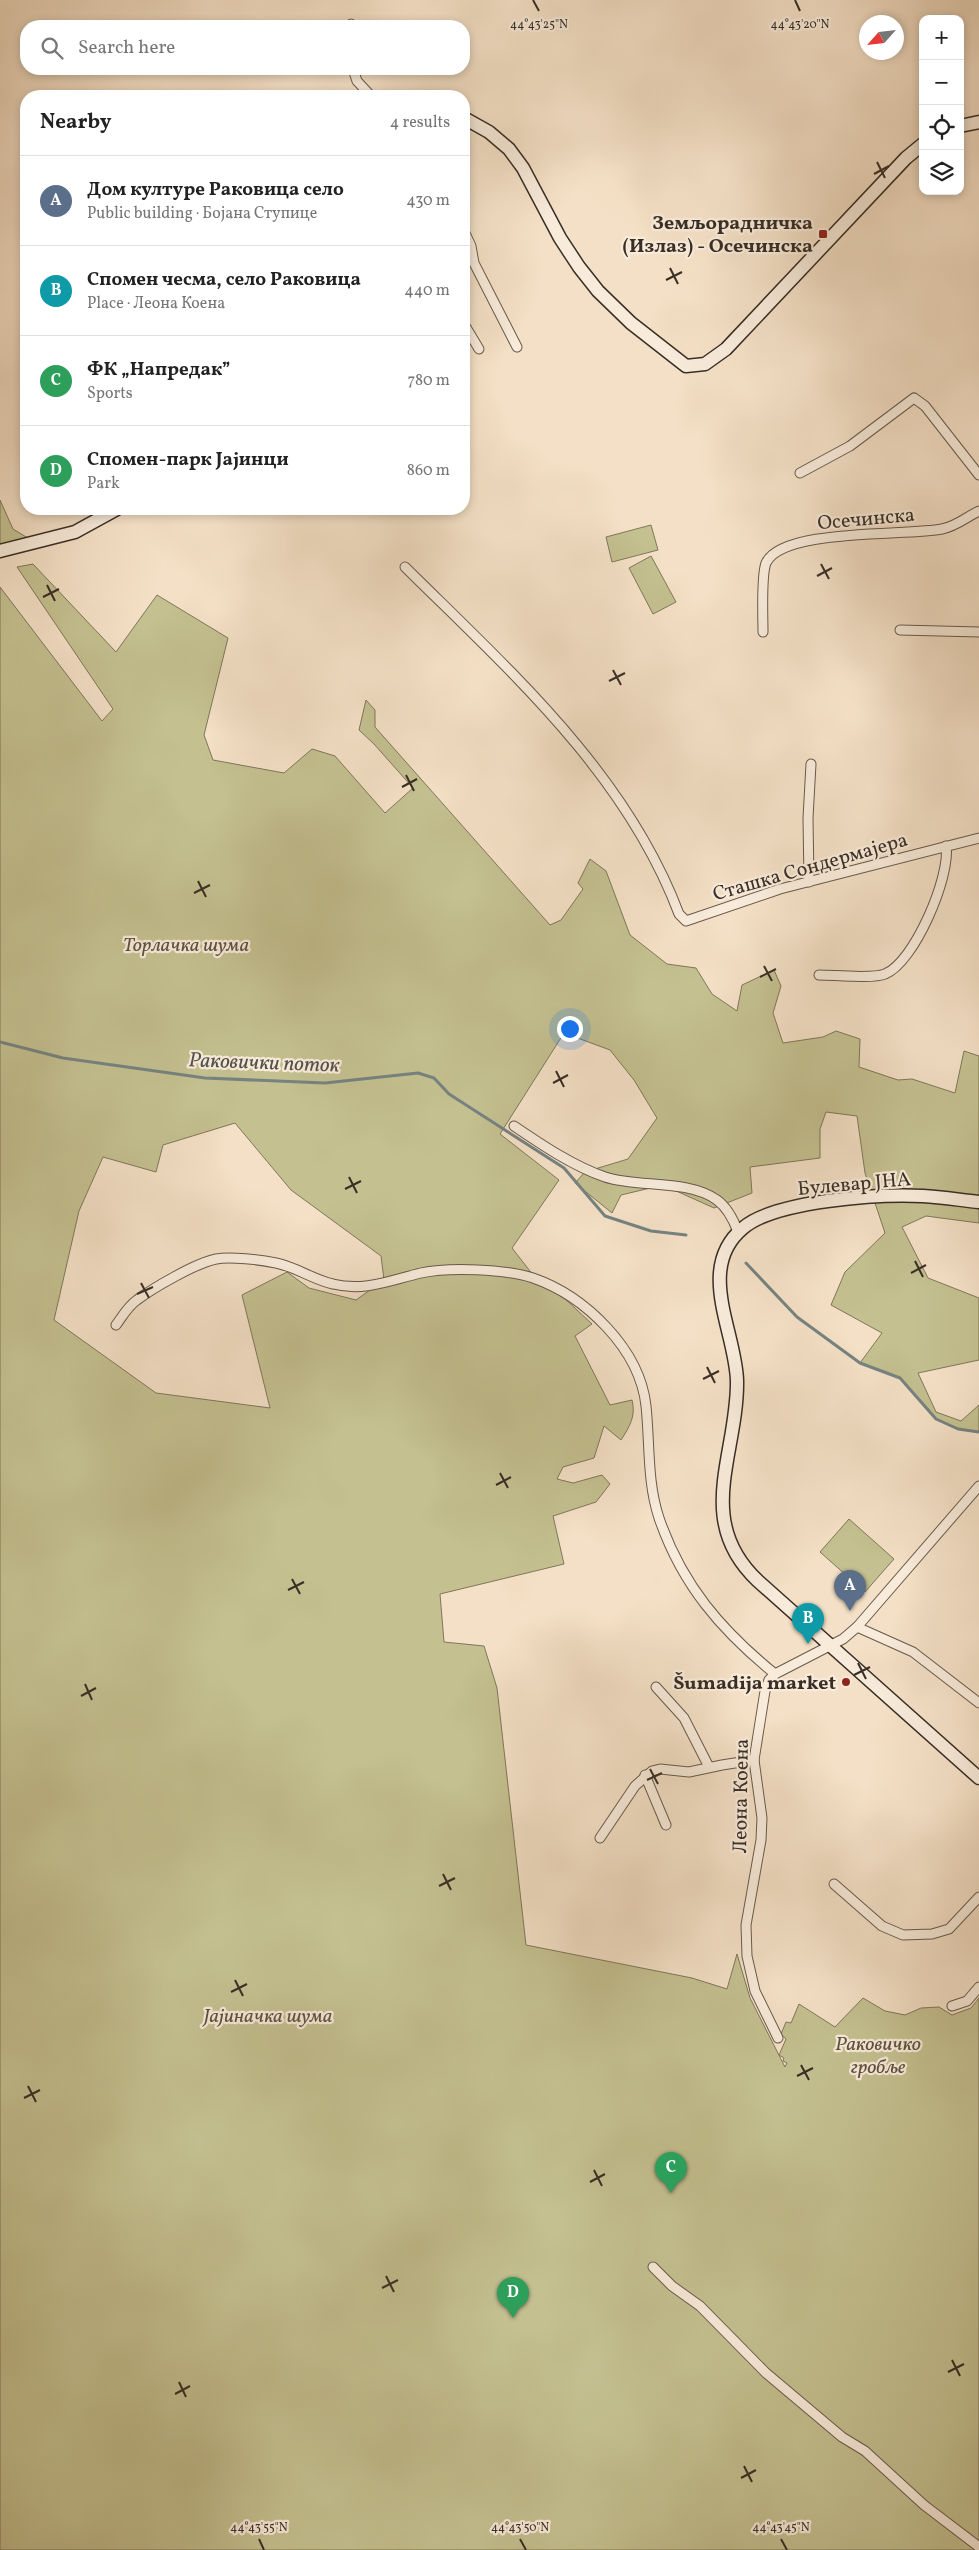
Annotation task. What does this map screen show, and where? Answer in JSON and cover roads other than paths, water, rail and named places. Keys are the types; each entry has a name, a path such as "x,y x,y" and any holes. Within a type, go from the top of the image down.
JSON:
{"main road":[{"path":"470,121 489,132 514,154 566,249 598,291 679,363 691,366 709,362 726,349 906,158 919,147"},
{"path":"964,125 979,122"},
{"path":"0,551 75,532 106,515"},
{"name":"Булевар ЈНА","path":"979,1202 923,1196 846,1200 778,1210 761,1217 738,1232 722,1258 720,1276 722,1311 734,1354 737,1384 722,1497 727,1534 738,1557 750,1573 979,1778"}],"street":[{"path":"356,75 366,90"},
{"path":"470,244 474,263 518,347"},
{"path":"470,334 479,348"},
{"path":"800,474 850,446 914,398 925,406 979,475"},
{"name":"Осечинска","path":"763,632 766,564 768,559 783,550 818,538 941,529 962,522 979,510"},
{"name":"Сташка Сондермајера","path":"405,567 528,690 596,768 643,836 682,918 692,921 780,889 979,838"},
{"path":"900,630 979,632"},
{"path":"809,882 811,764"},
{"path":"819,975 883,975 892,970 907,953 936,901 945,875 946,846"},
{"path":"514,1126 541,1145 605,1177 663,1185 697,1192 717,1200 729,1213 738,1232"},
{"path":"116,1325 135,1301 186,1272 216,1258 278,1263 326,1282 354,1288 434,1271 464,1270 524,1276 559,1291 596,1318 621,1348 634,1368 646,1407 649,1468 657,1511 687,1580 727,1632 775,1674 831,1646 857,1626 979,1486"},
{"path":"857,1626 913,1652 979,1703"},
{"name":"Леона Коена","path":"775,1674 767,1683 762,1700 754,1760 762,1818 761,1840 746,1925 747,1956 756,1991 778,2038"},
{"path":"656,1687 684,1718 709,1767"},
{"path":"600,1838 635,1786 656,1769 689,1772 754,1760"},
{"path":"646,1776 666,1825"},
{"path":"834,1884 882,1926 903,1935 932,1934 949,1929 979,1897"},
{"path":"952,2006 967,2002 979,1987"},
{"path":"653,2267 672,2286 700,2306 766,2372 842,2437 865,2451 924,2505 979,2547"}],"waterway":[{"name":"Раковички поток","path":"0,1042 63,1058 205,1078 325,1083 418,1073 434,1078 449,1094 564,1168 605,1216 651,1231 686,1235"},
{"name":"Раковички поток","path":"746,1263 797,1317 860,1363 900,1378 936,1419 958,1429 979,1432"}],"place":[{"name":"Земљорадничка (Излаз) - Осечинска","path":"823,234"},
{"name":"Дом културе Раковица село","path":"850,1611"},
{"name":"Спомен чесма, село Раковица","path":"808,1644"},
{"name":"Šumadija market","path":"846,1682"},
{"name":"ФК „Напредак”","path":"671,2193"},
{"name":"Спомен-парк Јајинци","path":"513,2318"}],"park label":[{"name":"Торлачка шума","path":"186,944"},
{"name":"Јајиначка шума","path":"268,2015"},
{"name":"Раковичко гробље","path":"878,2054"}]}
